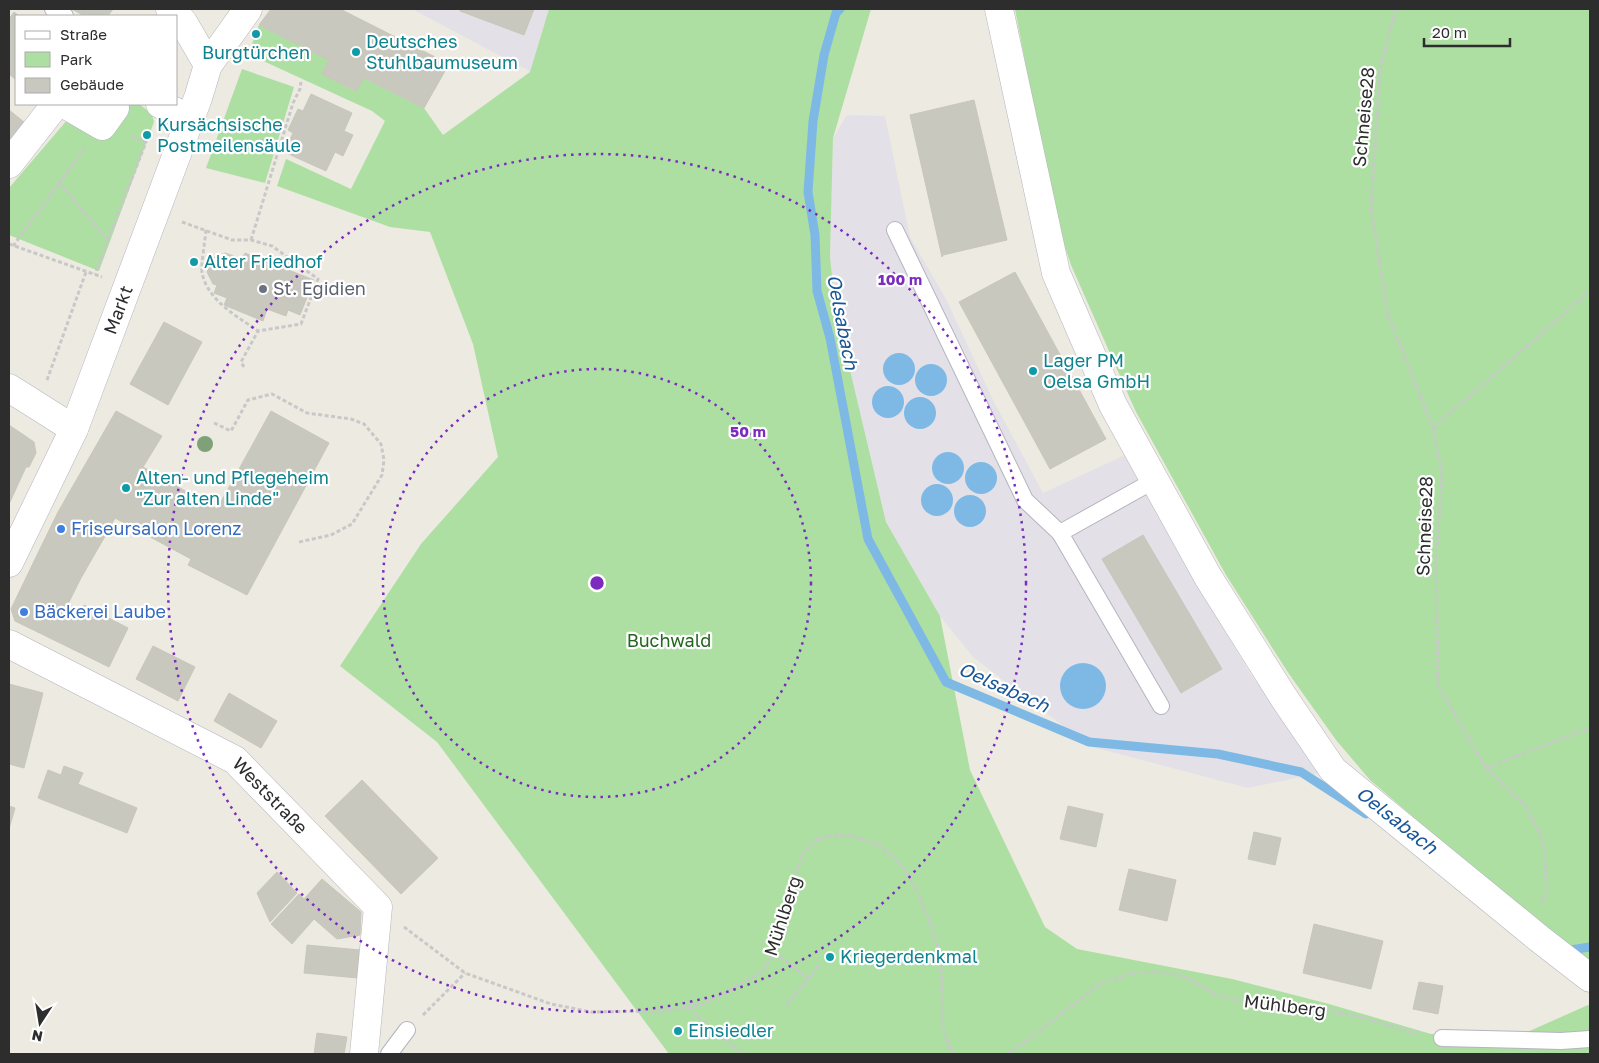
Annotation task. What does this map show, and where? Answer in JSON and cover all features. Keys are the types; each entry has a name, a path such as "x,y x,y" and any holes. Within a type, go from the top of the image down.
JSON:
{"street":[{"name":"Markt","path":"9,563 74,429 194,108 208,65 248,9"},
{"path":"998,9 1056,273 1113,404 1208,577 1284,698 1333,770 1580,970"},
{"path":"178,17 183,22 208,65"},
{"path":"9,164 55,105"},
{"path":"68,105 104,115"},
{"path":"168,105 194,108"},
{"path":"9,388 74,429"},
{"name":"Weststraße","path":"9,644 235,760 378,907 364,1054"}],"lane":[{"path":"895,230 1025,500 1060,533 1161,706"},
{"path":"1060,533 1155,480"},
{"path":"389,1054 407,1030"},
{"path":"1442,1038 1561,1041 1590,1039"}],"path":[{"name":"Schneise28","path":"1396,9 1380,69 1371,207 1388,315 1433,428 1442,475 1436,558 1438,686 1486,768 1525,805 1544,844 1547,894 1534,934"},
{"path":"251,240 301,82"},
{"path":"13,246 59,183 104,115 146,142 95,274"},
{"path":"59,183 108,240"},
{"path":"187,224 206,230 232,240 251,240 272,246 318,279 300,324 258,331 220,304 211,295 202,273 206,230"},
{"path":"9,244 102,277"},
{"path":"45,385 86,272"},
{"path":"1433,428 1590,291"},
{"path":"244,367 241,362 258,331"},
{"path":"214,423 231,431 248,400 272,394 307,413 351,419 364,424 378,439 381,444 384,460 382,475 352,524 331,535 299,542"},
{"path":"1486,768 1590,728"},
{"name":"Mühlberg","path":"409,930 465,973 551,1004 591,1012 662,1011 704,1004 760,973 774,953 802,855 815,840 835,835 853,836 878,844 896,859 911,879 929,919 942,957 943,1028 951,1051 956,1054"},
{"path":"774,953 808,978"},
{"path":"787,1004 821,963"},
{"name":"Mühlberg","path":"1008,1054 1102,983 1132,973 1162,972 1185,977 1214,993 1254,1006 1281,1009 1327,1010 1367,1019 1421,1035 1442,1038"},
{"path":"407,1030 465,973"},
{"path":"688,1006 713,1032 744,1054"}],"shaded area":[{"path":"412,9 549,9 531,72"},
{"path":"847,115 885,116 910,237 946,299 993,400 1043,493 1125,455 1187,567 1251,675 1325,772 1248,788 1089,746 973,657 940,616 886,522 836,311 830,257 833,138"}],"green space":[{"name":"Buchwald","path":"549,9 871,9 833,138 830,257 836,311 886,522 940,616 970,770 1045,927 1077,949 1232,979 1329,1004 1431,1034 1523,1034 1588,1005 1590,1006 1590,1054 669,1054 437,742 340,666 421,544 498,457 473,344 430,232 390,227 277,186 286,159 351,189 385,121 372,111 248,54 259,25 329,60 323,74 355,91 364,78 424,108 443,135 530,72"},
{"path":"1015,9 1590,9 1590,968 1370,780 1336,740 1289,674 1226,575 1135,410 1071,265 1054,213"},
{"path":"242,69 294,87 265,183 206,168"},
{"path":"117,105 140,105 152,114 154,122 99,271 9,235 9,188 68,119"}],"water":[{"path":"899,353 905,354 910,358 914,363 914,375 910,380 905,384 899,385 893,384 888,380 884,375 883,369 884,363 888,358 893,354"},
{"path":"931,364 937,365 942,369 946,374 946,386 942,391 937,395 931,396 925,395 920,391 916,386 915,380 916,374 920,369 925,365"},
{"path":"888,386 894,387 899,391 903,396 903,408 899,413 894,417 888,418 882,417 877,413 873,408 872,402 873,396 877,391 882,387"},
{"path":"920,397 926,398 931,402 935,407 935,419 931,424 926,428 920,429 914,428 909,424 905,419 904,413 905,407 909,402 914,398"},
{"path":"948,452 954,453 959,457 963,462 963,474 959,479 954,483 948,484 942,483 937,479 933,474 932,468 933,462 937,457 942,453"},
{"path":"981,462 987,463 992,467 996,472 996,484 992,489 987,493 981,494 975,493 970,489 966,484 965,478 966,472 970,467 975,463"},
{"path":"937,484 943,485 948,489 952,494 952,506 948,511 943,515 937,516 931,515 926,511 922,506 921,500 922,494 926,489 931,485"},
{"path":"970,495 976,496 981,500 985,505 985,517 981,522 976,526 970,527 964,526 959,522 955,517 954,511 955,505 959,500 964,496"},
{"path":"1078,663 1088,663 1102,673 1106,686 1102,699 1096,705 1088,709 1078,709 1064,699 1060,691 1060,681 1070,667"}],"building":[{"path":"72,9 113,9 109,15 82,15"},
{"path":"271,9 340,9 449,64 424,108 259,25"},
{"path":"461,9 534,9 524,35 460,11"},
{"path":"14,12 18,15 15,15 15,79 9,74 9,19"},
{"path":"329,60 364,78 356,91 322,74"},
{"path":"311,94 352,113 344,131 353,135 343,156 335,152 326,171 284,152 293,133 288,130 298,109 303,111"},
{"path":"974,100 1007,240 943,255 942,257 910,115"},
{"path":"9,110 24,122 9,142"},
{"name":"St. Egidien","path":"225,253 242,259 245,253 314,280 300,315 288,310 286,316 267,309 263,321 224,305 227,298 214,293 217,285 213,284 207,272 212,258"},
{"name":"Lager PM Oelsa GmbH","path":"1015,272 1106,439 1050,469 959,302"},
{"path":"164,322 202,342 168,405 130,384"},
{"name":"Alten- und Pflegeheim \"Zur alten Linde\"","path":"116,411 162,436 143,467 217,509 271,411 329,443 247,595 188,565 191,559 115,518 104,538 58,512"},
{"path":"9,425 34,442 36,453 29,467 26,467 9,504"},
{"path":"58,512 104,538 81,578 38,553"},
{"path":"1143,535 1222,669 1181,693 1102,559"},
{"path":"38,553 81,578 68,604 74,607 56,641 15,621 11,609"},
{"path":"84,605 128,628 109,667 56,641 74,607 81,611"},
{"path":"153,646 195,667 178,701 136,679"},
{"path":"9,684 43,693 24,768 9,764"},
{"path":"229,693 277,721 261,748 214,721"},
{"path":"64,766 83,773 78,784 137,808 127,833 38,798 48,770 61,775"},
{"path":"362,780 438,858 401,894 325,816"},
{"path":"9,806 15,808 9,829"},
{"path":"1068,806 1103,814 1096,847 1060,839"},
{"path":"1254,832 1281,838 1275,865 1248,859"},
{"path":"1129,869 1176,880 1167,921 1119,910"},
{"path":"277,872 297,893 270,922 257,893"},
{"path":"322,879 361,912 360,935 337,939 314,919 292,944 271,924 299,894 304,899"},
{"path":"1314,924 1383,941 1371,989 1303,973"},
{"path":"307,945 360,950 358,978 304,973"},
{"path":"1419,982 1443,986 1438,1014 1413,1009"},
{"path":"317,1033 347,1037 344,1054 314,1054"}],"waterway":[{"name":"Oelsabach","path":"840,9 836,13 824,55 813,121 808,192 815,235 817,291 830,338 868,539 946,682 1089,742 1218,754 1301,772 1366,814"},
{"name":"Oelsabach","path":"1563,951 1590,947"}],"place":[{"name":"Burgtürchen","path":"256,34"},
{"name":"Deutsches Stuhlbaumuseum","path":"356,52"},
{"name":"Kursächsische Postmeilensäule","path":"147,135"},
{"name":"Alter Friedhof","path":"194,262"},
{"name":"St. Egidien","path":"263,289"},
{"name":"Lager PM Oelsa GmbH","path":"1033,371"},
{"name":"Alten- und Pflegeheim \"Zur alten Linde\"","path":"126,488"},
{"name":"Friseursalon Lorenz","path":"61,529"},
{"name":"Bäckerei Laube","path":"24,612"},
{"name":"Kriegerdenkmal","path":"830,957"},
{"name":"Einsiedler","path":"678,1031"}]}
